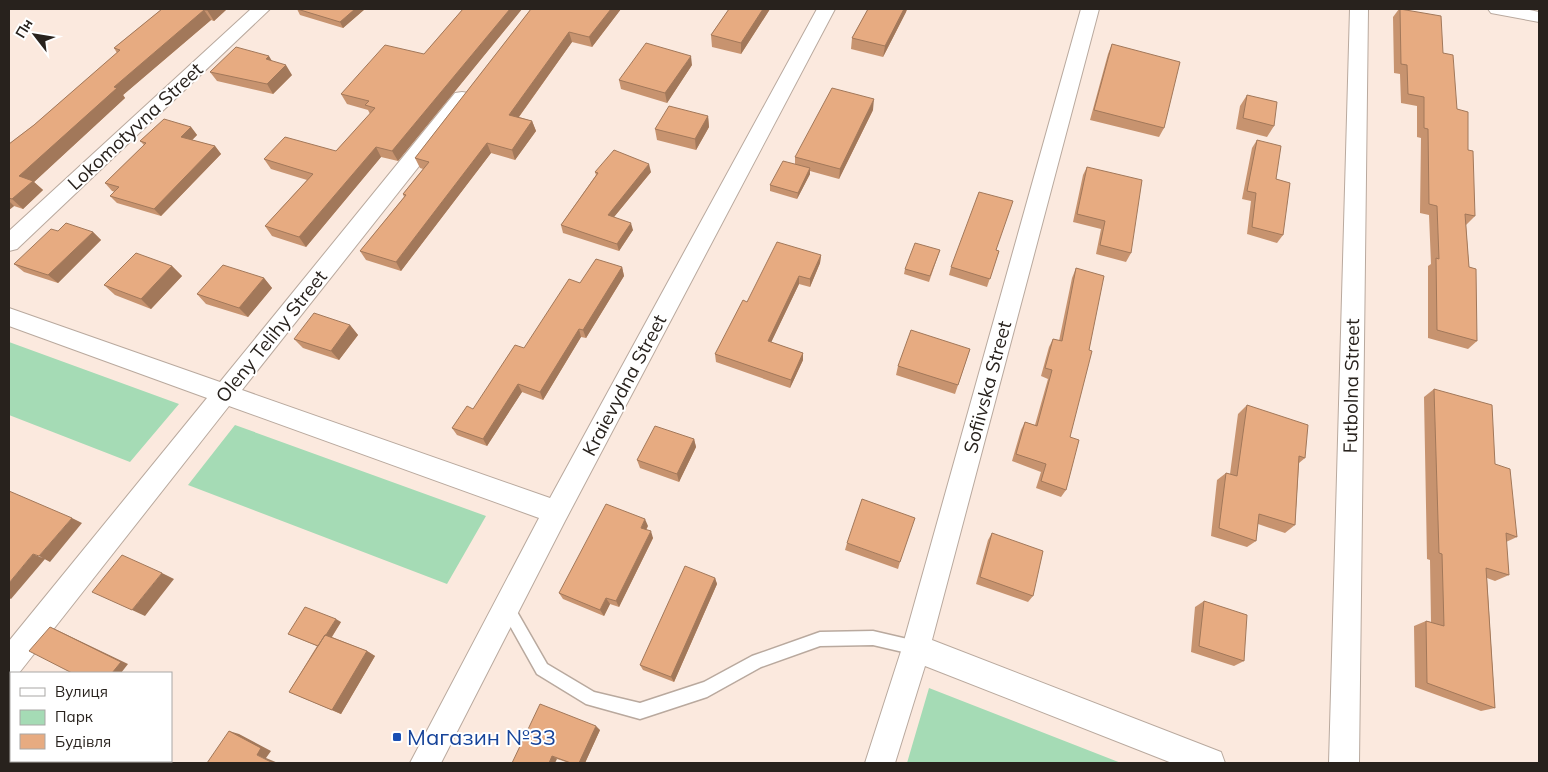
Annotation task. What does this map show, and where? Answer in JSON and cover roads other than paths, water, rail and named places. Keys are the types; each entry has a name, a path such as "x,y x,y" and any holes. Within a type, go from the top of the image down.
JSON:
{"street":[{"name":"Lokomotyvna Street","path":"9,243 261,9"},
{"name":"Kraievydna Street","path":"425,763 556,512 826,9"},
{"name":"Sofiivska Street","path":"880,763 916,648 1090,9"},
{"name":"Futbolna Street","path":"1344,763 1359,9"},
{"path":"1497,9 1539,17"},
{"name":"Oleny Telihy Street","path":"9,663 478,78"},
{"path":"9,318 556,512"},
{"path":"916,648 1210,763"}],"lane":[{"path":"507,608 542,669 592,699 640,711 707,689 757,662 820,639 873,638 916,648"}],"place":[{"name":"Магазин №33","path":"397,737"}]}
